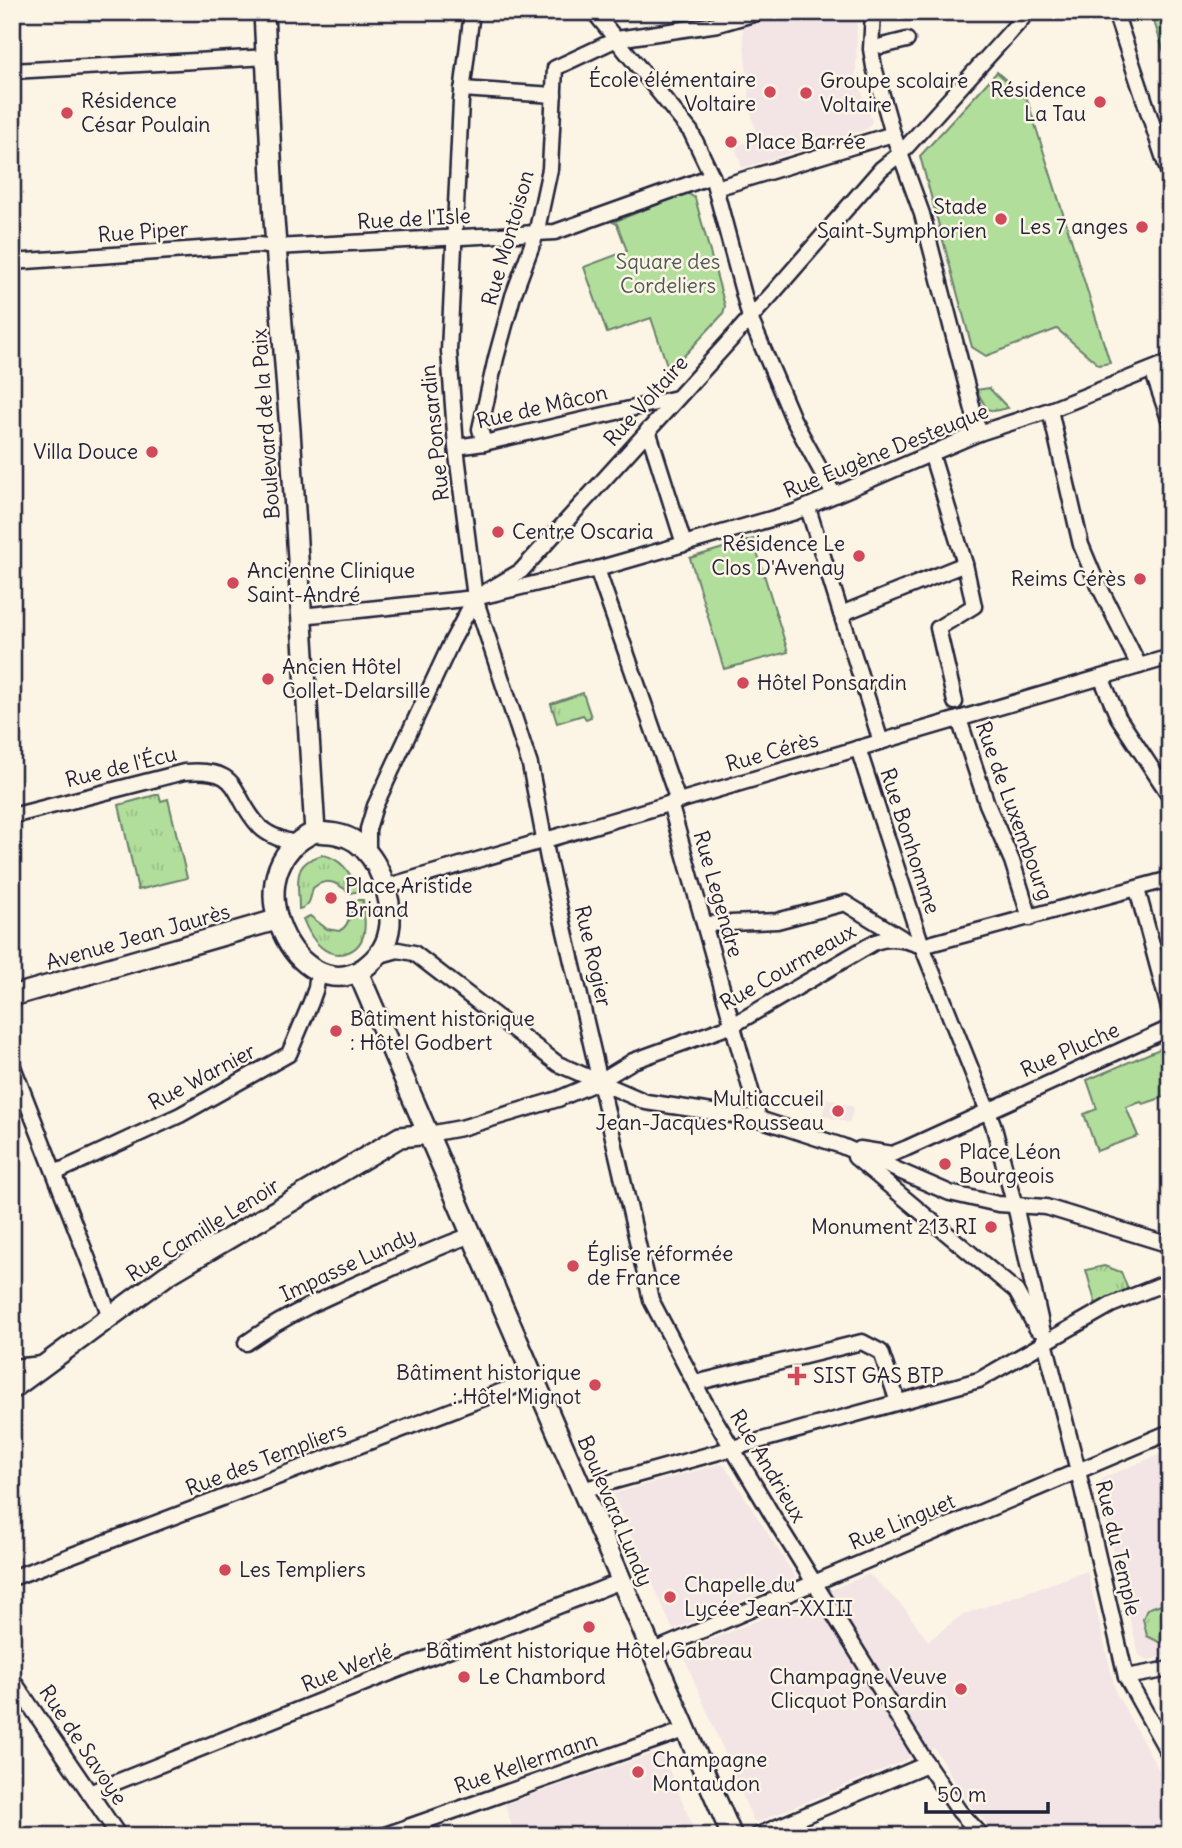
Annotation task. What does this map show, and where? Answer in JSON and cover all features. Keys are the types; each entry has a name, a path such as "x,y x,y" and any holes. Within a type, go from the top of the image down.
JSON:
{"main road":[{"name":"Boulevard de la Paix","path":"264,12 276,247 315,832"},
{"path":"315,832 342,835 357,843 369,856 386,887 390,923 380,955 358,972 328,975 308,964 286,940 276,920 274,895 283,857 294,843 315,832"},
{"name":"Avenue Jean Jaurès","path":"12,996 276,920"},
{"name":"Boulevard Lundy","path":"358,972 732,1836"},
{"name":"Rue Camille Lenoir","path":"12,1389 167,1275 400,1137 429,1134"}],"street":[{"name":"Rue Ponsardin","path":"472,12 462,89 453,239 449,351 456,447 475,598 530,765 544,840"},
{"path":"594,12 693,134 714,182 750,318 793,419 834,495"},
{"path":"617,39 718,24 760,12"},
{"path":"873,12 871,49 874,67 893,134 922,214 979,433"},
{"name":"Rue Voltaire","path":"475,598 521,571 881,169 901,153 1028,12"},
{"path":"1115,12 1170,177"},
{"name":"Rue Montoison","path":"484,443 480,429 496,358 513,296 536,234 551,169 555,68 617,39"},
{"path":"882,46 907,40"},
{"path":"12,71 267,57"},
{"path":"462,89 554,95"},
{"name":"Rue de l'Isle","path":"276,247 555,232 714,182 893,134"},
{"name":"Rue Piper","path":"12,262 258,245 276,247"},
{"name":"Rue Eugène Desteuque","path":"302,616 475,598 597,569 808,508 979,433 1050,410 1170,362"},
{"path":"1152,370 1170,422"},
{"name":"Rue de Mâcon","path":"456,447 484,443 677,398"},
{"path":"1050,410 1081,545 1139,666"},
{"path":"648,430 684,544"},
{"path":"931,453 965,564 974,606 938,628 956,702"},
{"path":"808,508 881,742"},
{"path":"532,559 536,573 554,580"},
{"path":"841,614 965,564"},
{"name":"Rue Legendre","path":"597,569 674,802 759,1119"},
{"path":"369,856 368,829 375,806 451,643 475,598"},
{"name":"Rue Cérès","path":"386,887 1170,657"},
{"path":"1101,677 1118,717 1170,796"},
{"name":"Rue de Luxembourg","path":"959,719 986,804 1012,861 1030,918"},
{"name":"Rue Bonhomme","path":"858,748 922,946 988,1111"},
{"name":"Rue de l'Écu","path":"12,817 184,772 203,770 223,775 232,783 260,827 277,838 294,843"},
{"name":"Rue Rogier","path":"544,840 600,1081"},
{"path":"922,946 1170,879"},
{"path":"1137,889 1170,1012"},
{"path":"706,924 777,921 845,903 906,940"},
{"name":"Rue Courmeaux","path":"429,1134 461,1128 551,1102 600,1081 633,1061 733,1026 875,942 886,938 906,940 922,946"},
{"path":"380,955 398,950 414,953 558,1064 646,1102 759,1119 842,1146 950,1193 1015,1205 1046,1207 1170,1245"},
{"name":"Rue Warnier","path":"55,1173 180,1115 289,1054 316,988 318,971"},
{"name":"Rue Pluche","path":"988,1111 1170,1028"},
{"path":"12,1064 110,1316"},
{"name":"Rue Andrieux","path":"600,1081 651,1300 731,1448 814,1583 927,1764 959,1811 982,1836"},
{"path":"842,1146 892,1154 988,1111 1015,1205 1045,1342"},
{"path":"842,1146 1016,1292 1045,1342"},
{"name":"Impasse Lundy","path":"246,1343 294,1313 438,1247 472,1235"},
{"path":"582,1490 979,1380 1111,1305 1170,1281"},
{"path":"695,1383 862,1342 881,1352 898,1402"},
{"name":"Rue du Temple","path":"1045,1342 1126,1677 1170,1756"},
{"path":"12,1367 43,1364"},
{"name":"Rue des Templiers","path":"12,1578 534,1379"},
{"name":"Rue Linguet","path":"651,1652 1170,1432"},
{"name":"Rue Werlé","path":"89,1793 621,1581"},
{"path":"1126,1677 1170,1669"},
{"name":"Rue de Savoye","path":"12,1679 119,1836"},
{"name":"Rue Kellermann","path":"382,1836 685,1730"},
{"path":"757,1836 927,1764"}],"shaded area":[{"name":"Groupe scolaire Voltaire","path":"783,12 817,12 821,20 857,14 856,74 872,121 867,129 742,168 735,146 758,139 751,114 742,24"},
{"name":"Multiaccueil Jean-Jacques Rousseau","path":"827,1098 854,1107 849,1123 822,1115"},
{"path":"1170,1450 1170,1655 1147,1660 1139,1655 1098,1488 1103,1478"},
{"path":"720,1464 725,1466 796,1578 673,1630 613,1494"},
{"path":"1087,1571 1116,1693 1170,1790 1170,1836 998,1836 969,1804 934,1748 758,1822 753,1820 682,1652 869,1574 905,1609 928,1641 962,1615"},
{"path":"661,1751 697,1836 515,1836 505,1804"}],"green space":[{"path":"1151,12 1170,12 1170,71"},
{"name":"Stade Saint-Symphorien","path":"997,72 1027,99 1110,363 1099,365 1057,329 986,356 972,347 920,156"},
{"name":"Square des Cordeliers","path":"687,193 695,198 725,306 723,314 671,370 651,318 607,333 584,267 627,251 617,224 613,222"},
{"path":"989,388 1008,408 994,411 987,409 976,390"},
{"path":"753,539 788,652 724,669 690,558"},
{"path":"583,693 591,717 586,719 583,715 557,723 551,704"},
{"path":"159,794 161,801 168,799 187,878 138,890 119,805"},
{"path":"323,855 341,864 360,891 350,893 336,884 323,882 313,888 308,904 299,909 298,883 301,869 305,863"},
{"path":"357,900 363,900 365,921 364,933 357,946 340,954 321,947 312,938 303,919 310,916 327,929 339,931 346,925"},
{"path":"1164,1047 1170,1063 1170,1095 1126,1107 1138,1136 1097,1151 1084,1114 1097,1109 1087,1080"},
{"path":"1104,1266 1121,1272 1129,1292 1096,1305 1086,1270"},
{"path":"1161,1604 1169,1616 1170,1641 1159,1642 1147,1636 1143,1619 1147,1609"}],"place":[{"name":"École élémentaire Voltaire","path":"770,92"},
{"name":"Groupe scolaire Voltaire","path":"806,93"},
{"name":"Résidence La Tau","path":"1100,102"},
{"name":"Résidence César Poulain","path":"67,113"},
{"name":"Place Barrée","path":"731,142"},
{"name":"Stade Saint-Symphorien","path":"1001,219"},
{"name":"Les 7 anges","path":"1142,227"},
{"name":"Villa Douce","path":"152,452"},
{"name":"Centre Oscaria","path":"498,532"},
{"name":"Résidence Le Clos D'Avenay","path":"859,556"},
{"name":"Reims Cérès","path":"1140,579"},
{"name":"Ancienne Clinique Saint-André","path":"233,583"},
{"name":"Ancien Hôtel Collet-Delarsille","path":"268,679"},
{"name":"Hôtel Ponsardin","path":"743,683"},
{"name":"Place Aristide Briand","path":"331,898"},
{"name":"Bâtiment historique : Hôtel Godbert","path":"336,1031"},
{"name":"Multiaccueil Jean-Jacques Rousseau","path":"838,1111"},
{"name":"Place Léon Bourgeois","path":"945,1164"},
{"name":"Monument 213 RI","path":"991,1227"},
{"name":"Église réformée de France","path":"573,1266"},
{"name":"SIST GAS BTP","path":"797,1376"},
{"name":"Bâtiment historique : Hôtel Mignot","path":"595,1385"},
{"name":"Les Templiers","path":"225,1570"},
{"name":"Chapelle du Lycée Jean-XXIII","path":"670,1597"},
{"name":"Bâtiment historique Hôtel Gabreau","path":"589,1627"},
{"name":"Le Chambord","path":"464,1677"},
{"name":"Champagne Veuve Clicquot Ponsardin","path":"961,1689"},
{"name":"Champagne Montaudon","path":"638,1772"}]}
